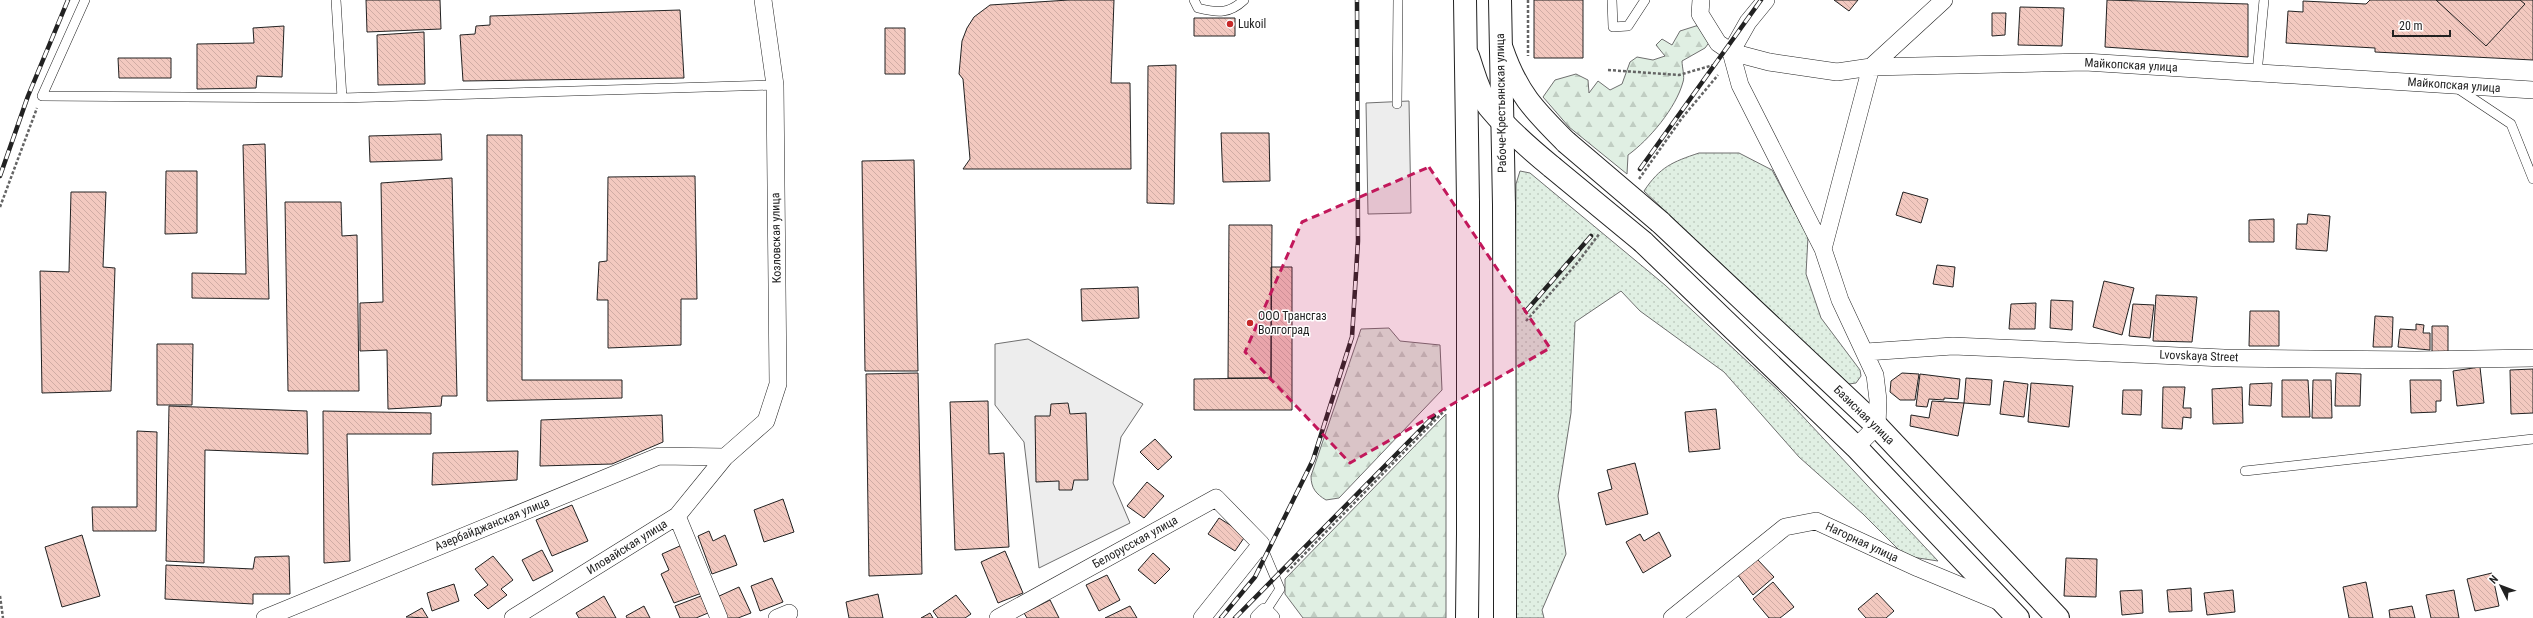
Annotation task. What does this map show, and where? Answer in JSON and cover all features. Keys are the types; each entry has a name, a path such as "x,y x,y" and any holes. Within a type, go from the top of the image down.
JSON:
{"street":[{"name":"Козловская улица","path":"725,457 766,421 778,384 775,85 763,0"},
{"path":"1465,0 1468,202 1467,618"},
{"name":"Рабоче-Крестьянская улица","path":"1500,0 1500,42 1493,96 1501,120 1504,205 1505,618"},
{"path":"1701,0 1700,14 1718,43 1731,52 1740,85 1823,248 1840,300 1866,352 1875,375 1878,400 1877,426 1856,447"},
{"path":"1731,52 1748,22 1766,0"},
{"path":"1823,248 1871,66 1944,0"},
{"name":"Базисная улица","path":"1500,42 1510,73 1523,97 1566,142 1660,222 1877,426 2058,618"},
{"path":"1466,51 1479,89 1493,96"},
{"name":"Майкопская улица","path":"1731,52 1770,62 1837,72 1871,66 2085,62 2533,90"},
{"path":"1467,117 1493,96 1512,92 1523,97"},
{"path":"1501,120 1546,162 1643,242 1856,447 2011,611"},
{"path":"1503,168 1510,159 1520,154 1546,162"},
{"name":"Lvovskaya Street","path":"1866,352 1953,346 2224,358 2417,360 2533,358"},
{"name":"Азербайджанская улица","path":"265,618 659,456 725,457"},
{"name":"Иловайская улица","path":"513,618 677,516 725,457"},
{"name":"Белорусская улица","path":"998,618 1216,498 1261,544"},
{"path":"677,516 719,618"},
{"name":"Нагорная улица","path":"1672,618 1785,527 1816,521 2011,611"},
{"path":"1202,618 1261,544"}],"lane":[{"path":"85,0 42,96 342,98 775,85"},
{"path":"336,0 342,98"},
{"path":"1194,0 1198,8 1213,12 1233,10 1244,0"},
{"path":"1397,104 1398,0"},
{"path":"1612,0 1613,27 1628,26 1645,0"},
{"path":"2257,73 2264,0"},
{"path":"2452,85 2511,124 2533,179"},
{"path":"2245,471 2533,439"},
{"path":"1261,544 1280,589 1265,616"}],"path":[{"path":"1528,0 1528,61"},
{"path":"1608,70 1679,75 1714,64 1728,63 1731,52"},
{"path":"0,207 42,96"},
{"path":"0,596 3,618"}],"highlighted area":[{"path":"1429,167 1550,348 1350,463 1245,352 1302,222"}],"green space":[{"path":"1699,25 1711,40 1705,48 1682,61 1684,80 1679,92 1661,123 1636,149 1628,155 1627,174 1569,127 1543,97 1555,80 1576,74 1588,80 1589,93 1598,81 1610,90 1622,84 1630,62 1637,57 1653,60 1665,56 1656,45 1662,39 1672,45 1680,31"},
{"path":"1699,153 1739,153 1772,170 1808,237 1806,274 1821,318 1860,370 1861,376 1856,383 1849,384 1644,191 1656,176 1667,166 1681,159"},
{"path":"1520,171 1530,173 1665,285 1780,392 1938,561 1905,556 1863,514 1799,457 1724,372 1640,311 1621,291 1575,322 1571,413 1558,496 1566,554 1542,610 1544,618 1513,618 1516,184"},
{"path":"1389,328 1400,341 1440,345 1442,390 1339,498 1326,500 1315,490 1312,484 1311,476 1361,329"},
{"path":"1446,414 1446,618 1303,618 1285,594 1285,579"}],"shaded area":[{"path":"1409,101 1411,213 1368,214 1366,103"},
{"path":"1028,339 1143,404 1121,437 1113,483 1130,523 1039,568 1024,442 995,405 995,344"}],"building":[{"path":"366,0 440,0 441,29 367,32"},
{"path":"1069,0 1114,0 1111,83 1130,83 1131,169 963,169 970,159 963,79 959,74 962,41 967,28 974,17 990,5"},
{"path":"1534,0 1583,0 1583,58 1534,58"},
{"path":"1834,0 1858,0 1849,11"},
{"path":"2107,0 2248,4 2248,57 2105,47"},
{"path":"2370,0 2533,0 2533,60 2375,52 2375,48 2286,43 2288,11 2303,12 2303,1 2366,4"},
{"path":"2436,0 2520,0 2525,4 2486,46"},
{"path":"2020,7 2064,8 2062,46 2018,45"},
{"path":"680,10 684,78 463,81 460,35 475,34 476,26 490,25 490,16"},
{"path":"1992,13 2006,13 2005,35 1992,36"},
{"path":"1194,18 1235,18 1235,36 1194,36"},
{"path":"284,26 282,77 257,76 256,88 197,89 197,44 254,43 253,28"},
{"path":"885,28 905,28 905,74 885,74"},
{"path":"424,32 425,84 378,85 377,35"},
{"path":"118,58 171,58 171,78 119,78"},
{"path":"1176,65 1174,204 1147,203 1148,66"},
{"path":"1221,133 1269,133 1270,181 1223,182"},
{"path":"441,134 442,160 370,162 369,136"},
{"path":"487,135 522,135 522,380 622,380 622,398 487,401"},
{"path":"265,144 269,299 192,298 192,273 246,274 243,145"},
{"path":"914,160 918,371 865,371 862,161"},
{"path":"166,171 197,171 197,233 165,234"},
{"path":"695,176 697,299 681,299 681,345 608,348 608,300 597,300 599,262 607,261 608,177"},
{"path":"452,178 457,396 442,396 441,406 388,409 387,350 360,351 360,303 383,302 381,183"},
{"path":"71,192 106,192 103,267 115,268 111,391 42,393 40,271 69,272"},
{"path":"1903,192 1928,199 1921,223 1896,215"},
{"path":"285,202 341,202 342,236 357,235 359,391 288,391"},
{"path":"2308,214 2330,216 2327,251 2296,249 2297,224 2307,224"},
{"path":"2274,219 2274,242 2249,242 2249,220"},
{"name":"ООО Трансгаз Волгоград","path":"1229,225 1272,225 1271,378 1228,378"},
{"path":"1937,265 1955,267 1953,287 1933,284"},
{"path":"1271,267 1292,267 1292,410 1194,410 1194,379 1271,378"},
{"path":"2104,281 2134,288 2122,335 2093,327"},
{"path":"1138,287 1139,318 1082,321 1081,289"},
{"path":"2156,295 2197,297 2192,342 2153,341"},
{"path":"2051,300 2073,301 2072,330 2050,328"},
{"path":"2036,303 2035,329 2009,329 2011,304"},
{"path":"2133,304 2154,305 2150,338 2129,336"},
{"path":"2250,311 2279,311 2279,346 2249,346"},
{"path":"2375,316 2393,317 2392,347 2373,347"},
{"path":"2416,324 2424,325 2423,333 2430,333 2430,350 2398,347 2400,329 2416,330"},
{"path":"2432,326 2448,326 2448,354 2432,355"},
{"path":"157,344 193,344 192,405 157,405"},
{"path":"2480,367 2484,403 2457,406 2453,371"},
{"path":"2533,369 2533,413 2511,414 2510,370"},
{"path":"918,373 922,574 869,576 866,374"},
{"path":"1902,373 1919,374 1915,400 1900,400 1890,392 1891,381"},
{"path":"2336,373 2361,374 2360,406 2335,406"},
{"path":"1920,374 1960,379 1958,399 1929,399 1927,407 1916,406"},
{"path":"1966,378 1992,380 1990,405 1964,403"},
{"path":"2282,380 2308,380 2310,417 2282,417"},
{"path":"2313,380 2331,380 2332,418 2312,418"},
{"path":"2410,380 2441,380 2441,401 2436,401 2436,412 2411,413"},
{"path":"2004,381 2028,384 2024,417 2000,414"},
{"path":"2031,383 2073,386 2069,427 2028,422"},
{"path":"2272,383 2271,406 2249,405 2250,384"},
{"path":"2163,387 2185,387 2183,408 2191,408 2191,418 2183,417 2182,429 2162,428"},
{"path":"2242,387 2243,423 2213,424 2212,389"},
{"path":"2123,390 2142,390 2141,415 2122,414"},
{"path":"988,401 989,454 1004,453 1009,547 955,550 950,402"},
{"path":"1932,401 1964,403 1958,436 1910,426 1911,415 1929,418"},
{"path":"1068,403 1070,414 1086,413 1088,480 1074,480 1072,490 1059,490 1059,481 1036,482 1035,416 1050,416 1051,404"},
{"path":"169,406 307,411 308,454 205,450 204,563 166,561"},
{"path":"1716,409 1720,449 1689,452 1685,412"},
{"path":"323,411 431,413 431,434 347,434 350,561 324,563"},
{"path":"662,415 663,442 612,464 540,466 541,420"},
{"path":"137,431 157,432 156,531 93,531 92,507 137,507"},
{"path":"1155,439 1172,457 1158,470 1140,452"},
{"path":"518,451 517,480 432,485 433,453"},
{"path":"1635,463 1648,514 1606,525 1598,493 1612,489 1607,470"},
{"path":"1147,482 1164,496 1144,518 1127,506"},
{"path":"783,499 794,532 764,542 754,510"},
{"path":"572,505 588,541 552,556 536,520"},
{"path":"1219,518 1246,535 1235,551 1208,534"},
{"path":"709,531 713,541 725,535 737,565 712,574 698,536"},
{"path":"1659,532 1671,556 1643,573 1626,542 1640,534 1644,541"},
{"path":"82,535 100,596 62,607 45,547"},
{"path":"682,545 702,593 674,603 661,574 669,570 662,554"},
{"path":"542,550 553,571 533,581 522,560"},
{"path":"1005,551 1023,593 998,603 981,562"},
{"path":"1153,553 1170,569 1155,584 1138,570"},
{"path":"289,556 290,594 253,594 253,604 165,599 166,565 253,569 255,557"},
{"path":"493,556 513,580 501,589 507,595 488,609 474,595 488,585 475,569"},
{"path":"2066,558 2097,559 2096,597 2064,596"},
{"path":"1757,559 1774,577 1753,595 1737,574"},
{"path":"2492,573 2499,606 2475,611 2467,579"},
{"path":"1107,575 1120,600 1099,611 1086,585"},
{"path":"772,578 783,602 760,611 751,586"},
{"path":"1773,582 1794,607 1780,618 1769,618 1753,599"},
{"path":"2366,582 2373,618 2349,618 2343,587"},
{"path":"454,584 459,601 432,611 427,593"},
{"path":"739,587 751,613 738,618 725,618 717,597"},
{"path":"2191,588 2192,611 2169,612 2167,590"},
{"path":"2142,590 2143,613 2122,615 2120,591"},
{"path":"2233,590 2235,612 2207,615 2204,593"},
{"path":"2454,590 2459,618 2431,618 2426,595"},
{"path":"1877,593 1894,611 1886,618 1866,618 1858,609"},
{"path":"878,594 883,618 849,618 846,602"},
{"path":"956,595 971,614 965,618 938,618 933,611"},
{"path":"604,596 616,618 579,618 576,613"},
{"path":"701,596 708,613 696,618 680,618 675,606"},
{"path":"1050,600 1059,618 1027,618 1024,613"},
{"path":"644,606 650,618 627,618 626,616"},
{"path":"1130,606 1137,618 1105,618"},
{"path":"2412,606 2415,618 2390,618 2389,610"},
{"path":"422,608 428,618 406,617"},
{"path":"930,613 933,618 921,618"}],"railway":[{"path":"0,176 28,96 68,0"},
{"path":"1221,618 1255,577 1313,460 1352,337 1358,241 1357,0"},
{"path":"1640,169 1761,0"},
{"path":"1526,311 1591,236"},
{"path":"1235,618 1434,416"}],"place":[{"name":"Lukoil","path":"1230,24"},
{"name":"ООО Трансгаз Волгоград","path":"1250,323"}]}
